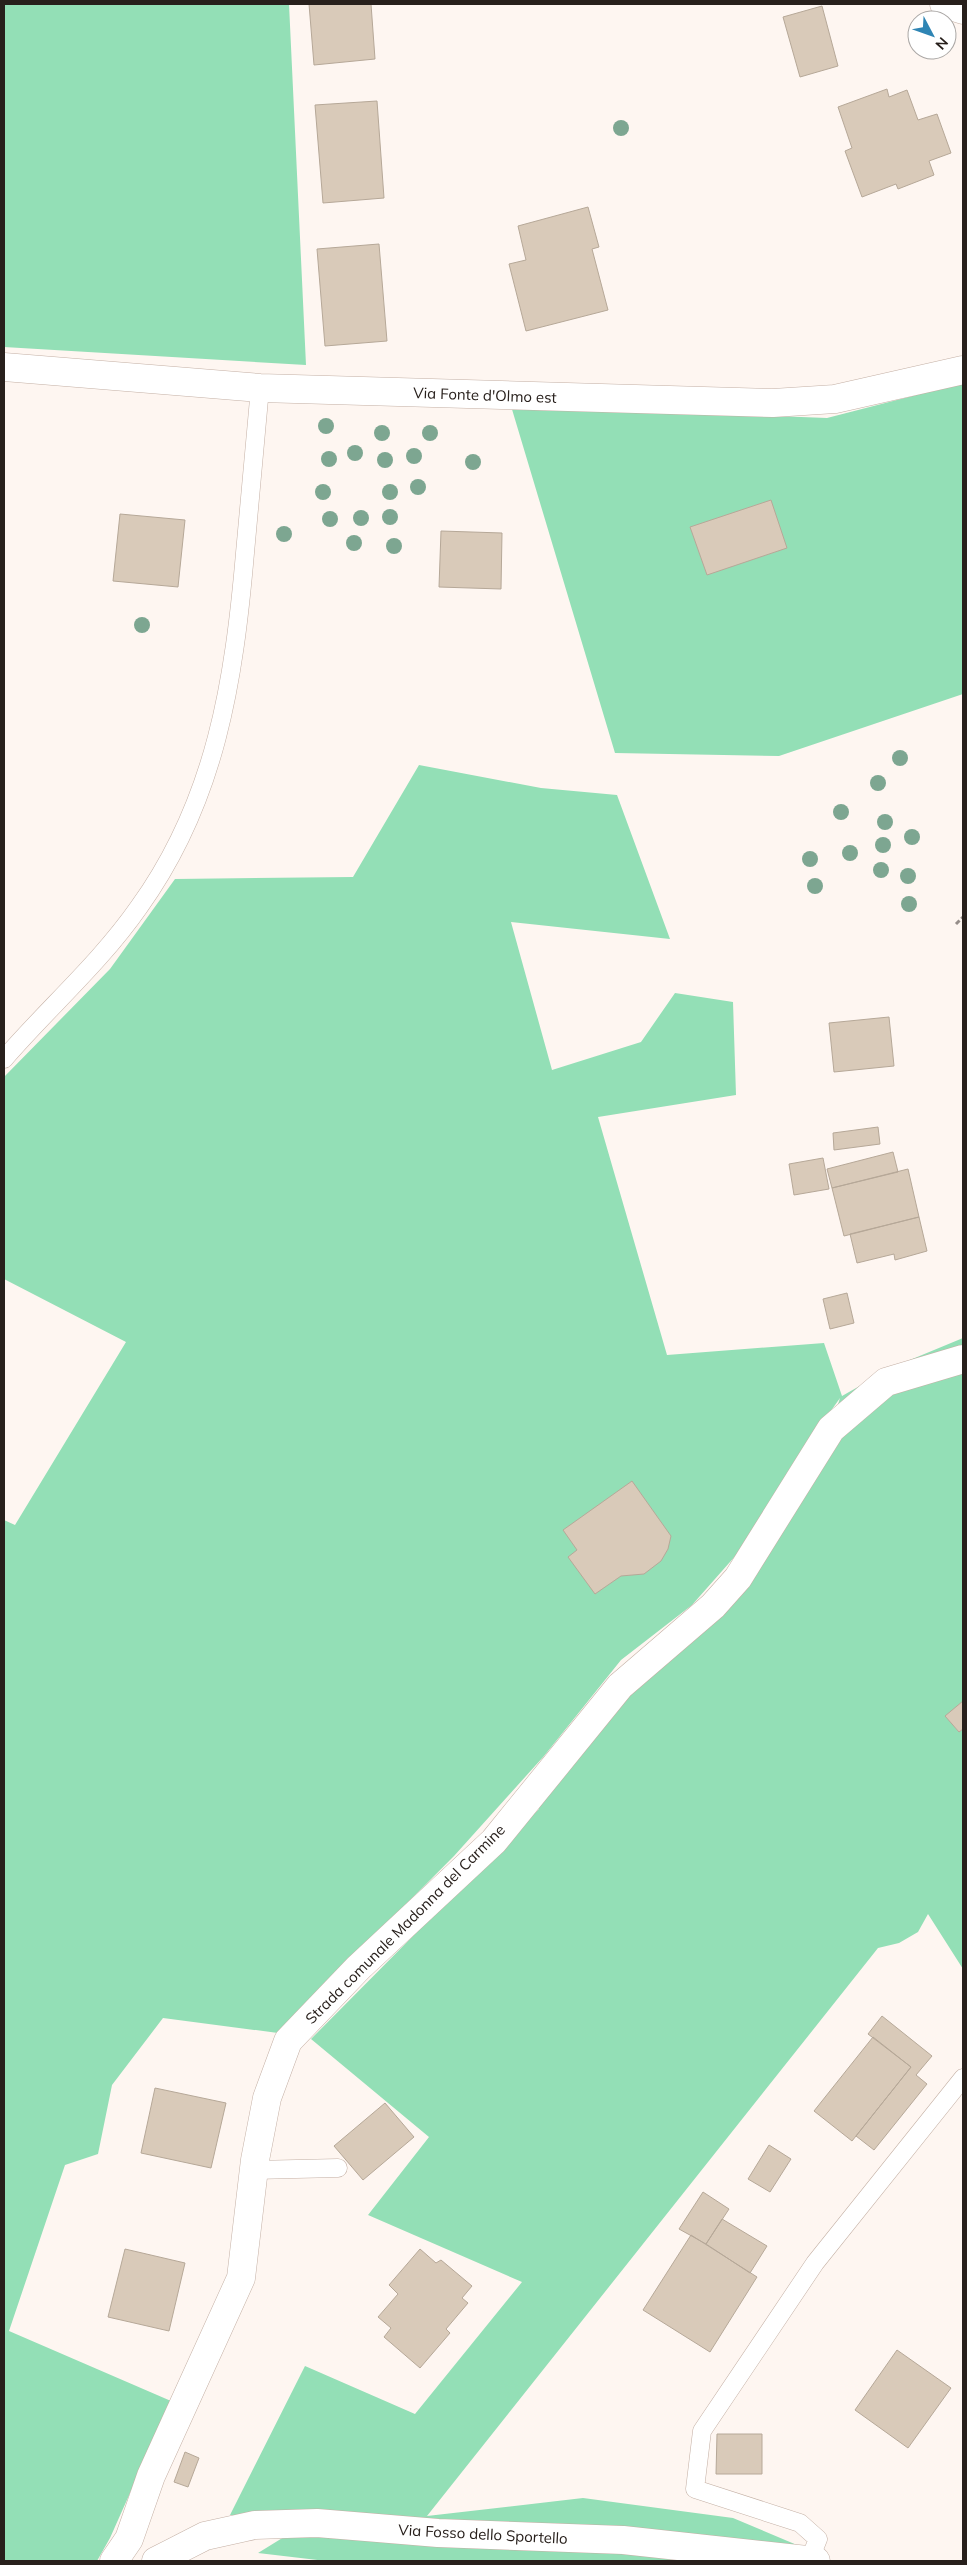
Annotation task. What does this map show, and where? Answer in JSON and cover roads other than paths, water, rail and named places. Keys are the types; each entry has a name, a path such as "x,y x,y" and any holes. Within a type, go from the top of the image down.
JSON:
{"street":[{"path":"944,4 963,10"},
{"name":"Via Fonte d'Olmo est","path":"4,367 260,388 773,403 835,400 963,370"},
{"name":"Strada comunale Madonna del Carmine","path":"114,2561 129,2540 151,2476 241,2278 254,2170 267,2098 288,2041 358,1968 494,1841 620,1686 713,1606 738,1578 831,1429 886,1382 963,1359"},
{"name":"Via Fosso dello Sportello","path":"156,2561 213,2534 255,2525 317,2523 438,2533 623,2540 813,2560"}],"lane":[{"path":"4,1060 72,988 140,907 180,840 203,790 218,737 234,658 260,388"},
{"path":"813,2560 818,2539 800,2523 695,2489 702,2431 815,2263 963,2078"},
{"path":"254,2170 338,2168"}]}
